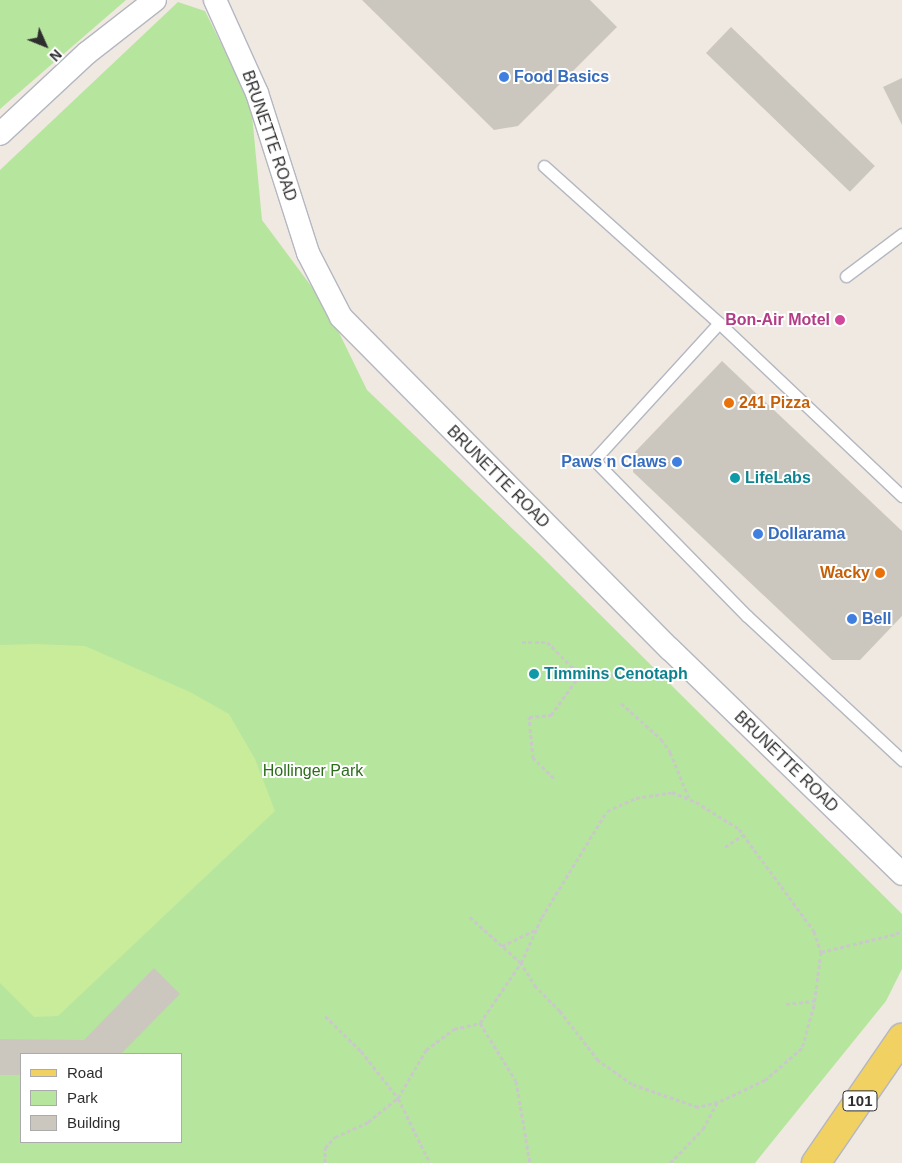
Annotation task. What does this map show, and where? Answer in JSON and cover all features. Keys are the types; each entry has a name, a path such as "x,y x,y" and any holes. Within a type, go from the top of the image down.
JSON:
{"main road":[{"name":"101","path":"816,1163 902,1038"}],"street":[{"path":"0,134 87,53 155,0"},
{"name":"BRUNETTE ROAD","path":"215,0 257,93 308,253 341,317 642,621 902,874"}],"lane":[{"path":"544,166 719,323 902,496"},
{"path":"846,276 902,234"},
{"path":"719,323 594,460 747,616 902,760"}],"path":[{"path":"522,642 547,642 580,675 647,674"},
{"path":"554,778 533,758 529,716 550,715 580,675"},
{"path":"621,703 666,745 690,798"},
{"path":"326,1163 325,1148 335,1137 368,1122 398,1098 426,1050 454,1029 480,1023 521,963 535,930 607,811 636,798 661,792 672,792 690,798 718,814 743,835 814,931 821,952 814,1001 802,1048 776,1073 718,1102 698,1107 632,1084 598,1060 560,1011 536,987 521,963 470,917"},
{"path":"725,847 743,835"},
{"path":"502,946 535,930"},
{"path":"821,952 896,934 902,930"},
{"path":"786,1004 814,1001"},
{"path":"324,1016 362,1051 398,1098 430,1163"},
{"path":"480,1023 516,1080 530,1163"},
{"path":"670,1163 703,1129 718,1102"}],"green space":[{"path":"0,0 126,0 0,109"},
{"name":"Hollinger Park","path":"178,2 205,11 251,104 262,220 326,306 367,390 538,553 902,914 902,969 886,1001 755,1163 0,1163 0,170"},
{"path":"0,645 85,646 190,692 229,714 255,759 275,811 58,1016 34,1017 0,983"}],"building":[{"name":"Food Basics","path":"362,0 590,0 617,27 518,126 494,130"},
{"path":"731,27 875,166 850,192 706,53"},
{"path":"902,78 902,125 883,87"},
{"path":"722,361 902,531 902,616 860,660 832,660 633,472 635,452"},
{"path":"154,968 180,994 122,1053 20,1053 20,1075 0,1075 0,1039 84,1040"}],"place":[{"name":"Food Basics","path":"504,77"},
{"name":"Bon-Air Motel","path":"840,320"},
{"name":"241 Pizza","path":"729,403"},
{"name":"Paws n Claws","path":"677,462"},
{"name":"LifeLabs","path":"735,478"},
{"name":"Dollarama","path":"758,534"},
{"name":"Wacky","path":"880,573"},
{"name":"Bell","path":"852,619"},
{"name":"Timmins Cenotaph","path":"534,674"}]}
